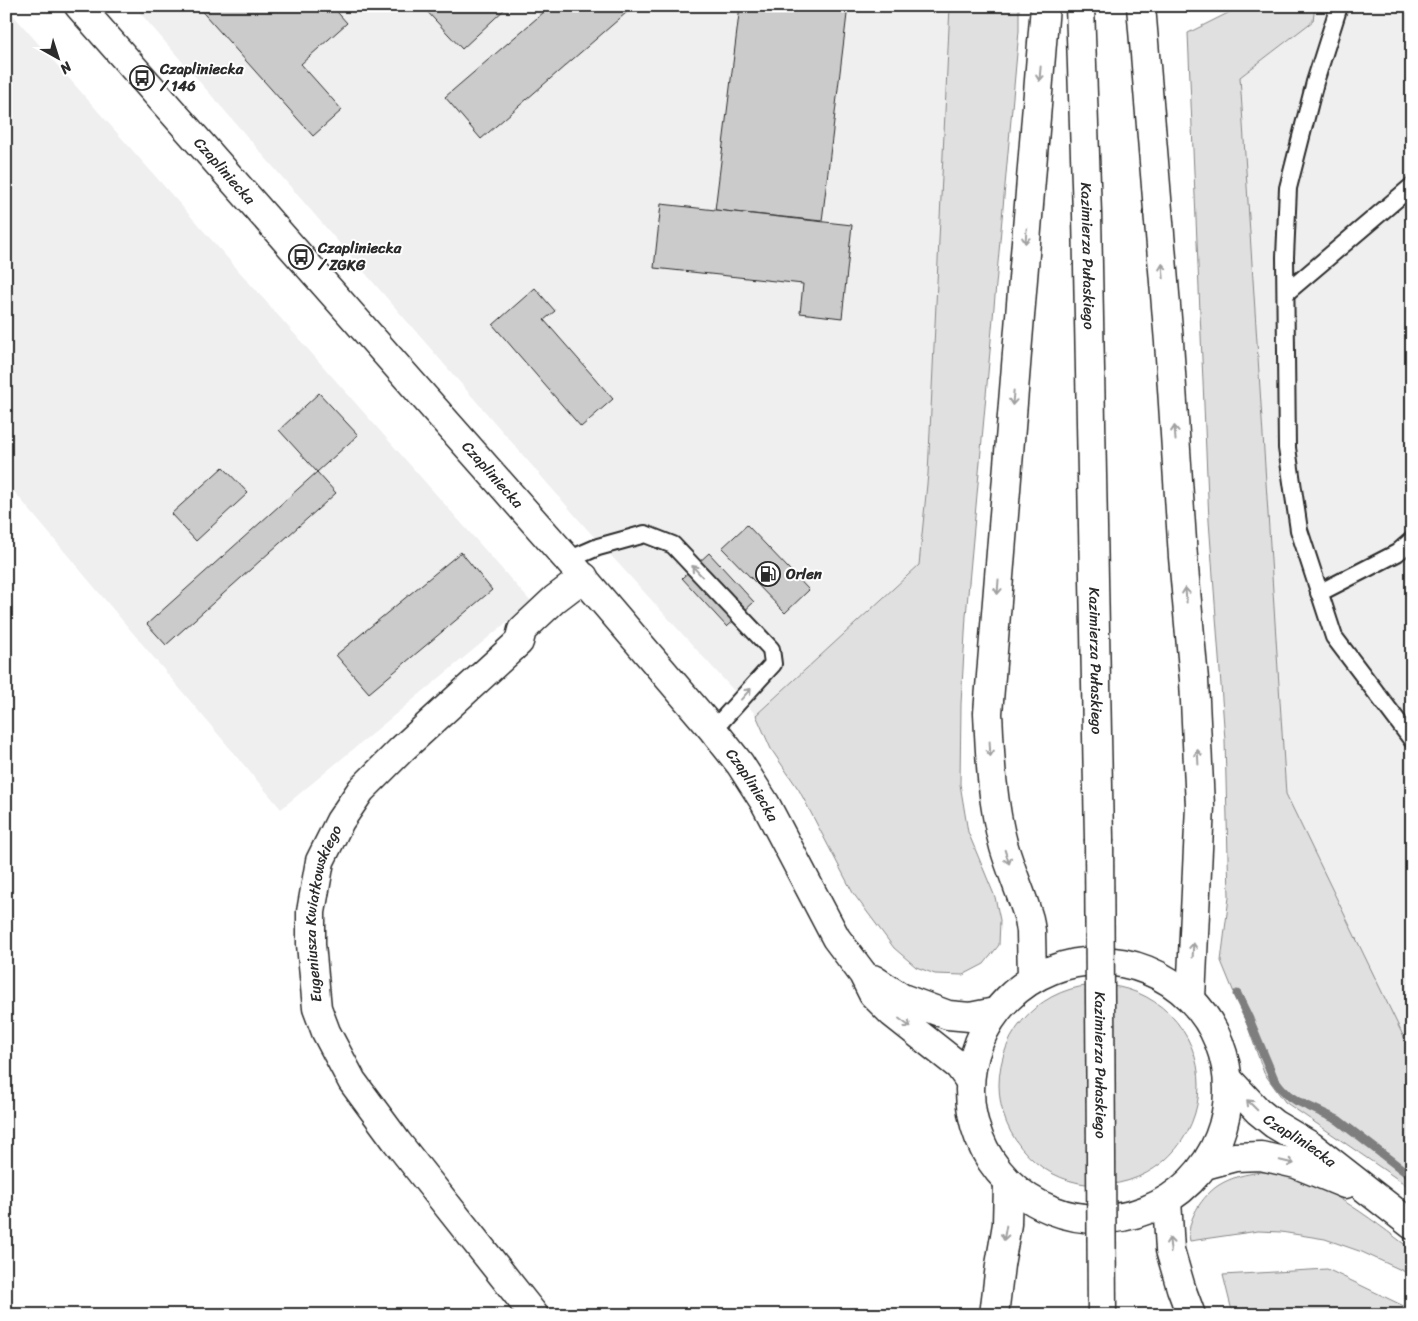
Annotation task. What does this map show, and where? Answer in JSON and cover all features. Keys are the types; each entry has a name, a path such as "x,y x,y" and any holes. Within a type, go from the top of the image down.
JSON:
{"main road":[{"name":"Czapliniecka","path":"79,6 576,568 714,730 740,764 765,804 836,938 863,974 873,994 892,1013 959,1066 969,1080"},
{"path":"1032,978 1032,937 1029,920 1004,846 996,810 990,758 988,713 1045,6"},
{"name":"Kazimierza Pułaskiego","path":"1080,6 1087,214 1099,839 1102,1315"},
{"path":"1141,6 1170,351 1183,557 1194,680 1200,806 1191,998"},
{"name":"Eugeniusza Kwiatkowskiego","path":"534,1315 397,1142 352,1081 326,1032 317,1008 311,944 311,912 320,861 340,821 361,790 402,749 519,642 522,630 555,599 576,568"},
{"path":"1098,960 1132,964 1164,977 1191,998 1210,1022 1222,1049 1228,1079 1228,1109 1220,1138 1205,1165 1188,1184 1167,1200 1128,1216 1085,1219 1044,1208 1008,1184 985,1154 972,1118 969,1080 973,1056 982,1033 994,1012 1011,994 1032,978 1064,965 1098,960"},
{"name":"Czapliniecka","path":"863,974 902,998 948,1015 970,1017 994,1012"},
{"name":"Czapliniecka","path":"1228,1079 1258,1111 1274,1124 1311,1146 1412,1225"},
{"name":"Czapliniecka","path":"1205,1165 1235,1158 1261,1156 1296,1164 1375,1197"},
{"path":"994,1315 1007,1224 1008,1184"},
{"path":"1167,1200 1170,1250 1191,1315"}],"lane":[{"path":"1339,6 1315,82 1288,188 1285,257 1287,448 1299,530 1334,637 1412,740"},
{"path":"1286,294 1412,186"},
{"path":"576,568 598,547 645,534 673,545 771,649 773,664 714,730"},
{"path":"1319,593 1397,553 1412,540"}],"shaded area":[{"path":"134,6 950,6 928,474 919,565 756,715 586,528"},
{"path":"950,6 1019,6 1019,31 966,616 961,704 960,784 968,832 995,897 1000,920 999,945 984,964 963,975 935,974 916,967 894,948 853,893 799,790 771,749 756,715 919,565 928,474"},
{"path":"1242,6 1315,6 1313,21 1240,77 1286,794 1412,1054 1412,1189 1285,1102 1264,1073 1248,1027 1221,961 1229,897 1225,740 1209,521 1188,33"},
{"path":"1315,6 1412,6 1412,1054 1286,794 1240,77 1313,21"},
{"path":"6,7 531,602 281,809 6,482"},
{"path":"1109,985 1119,986 1146,996 1163,1007 1177,1021 1192,1047 1198,1065 1198,1105 1188,1132 1177,1149 1163,1163 1146,1174 1119,1184 1089,1185 1079,1184 1052,1174 1035,1163 1021,1149 1010,1132 1000,1105 999,1075 1000,1065 1010,1038 1021,1021 1035,1007 1052,996 1079,986"},
{"path":"1261,1172 1281,1174 1301,1180 1341,1199 1412,1250 1412,1275 1362,1252 1325,1239 1281,1232 1258,1231 1190,1241 1190,1225 1193,1217 1201,1202 1213,1189 1229,1180"},
{"path":"1327,1269 1412,1310 1412,1315 1233,1315 1223,1275"}],"building":[{"path":"197,6 332,6 347,23 301,64 342,110 313,136"},
{"path":"422,6 508,6 462,49"},
{"path":"551,6 634,6 481,139 445,97"},
{"path":"740,6 848,6 822,221 715,210"},
{"path":"661,204 852,225 842,318 800,313 803,284 654,268"},
{"path":"535,288 555,311 544,320 613,399 581,427 493,325"},
{"path":"319,393 358,435 317,472 279,430"},
{"path":"223,467 248,493 196,541 171,514"},
{"path":"317,472 336,493 166,645 147,624"},
{"path":"747,525 809,590 785,613 722,548"},
{"path":"461,552 492,590 369,693 336,655"},
{"path":"709,553 754,602 727,627 682,578"}],"waterway":[{"path":"1237,994 1274,1079 1281,1088 1297,1101 1338,1120 1412,1177"}],"place":[{"name":"Czapliniecka / 146","path":"142,78"},
{"name":"Czapliniecka / ZGKG","path":"301,257"},
{"name":"Orlen","path":"768,574"}]}
